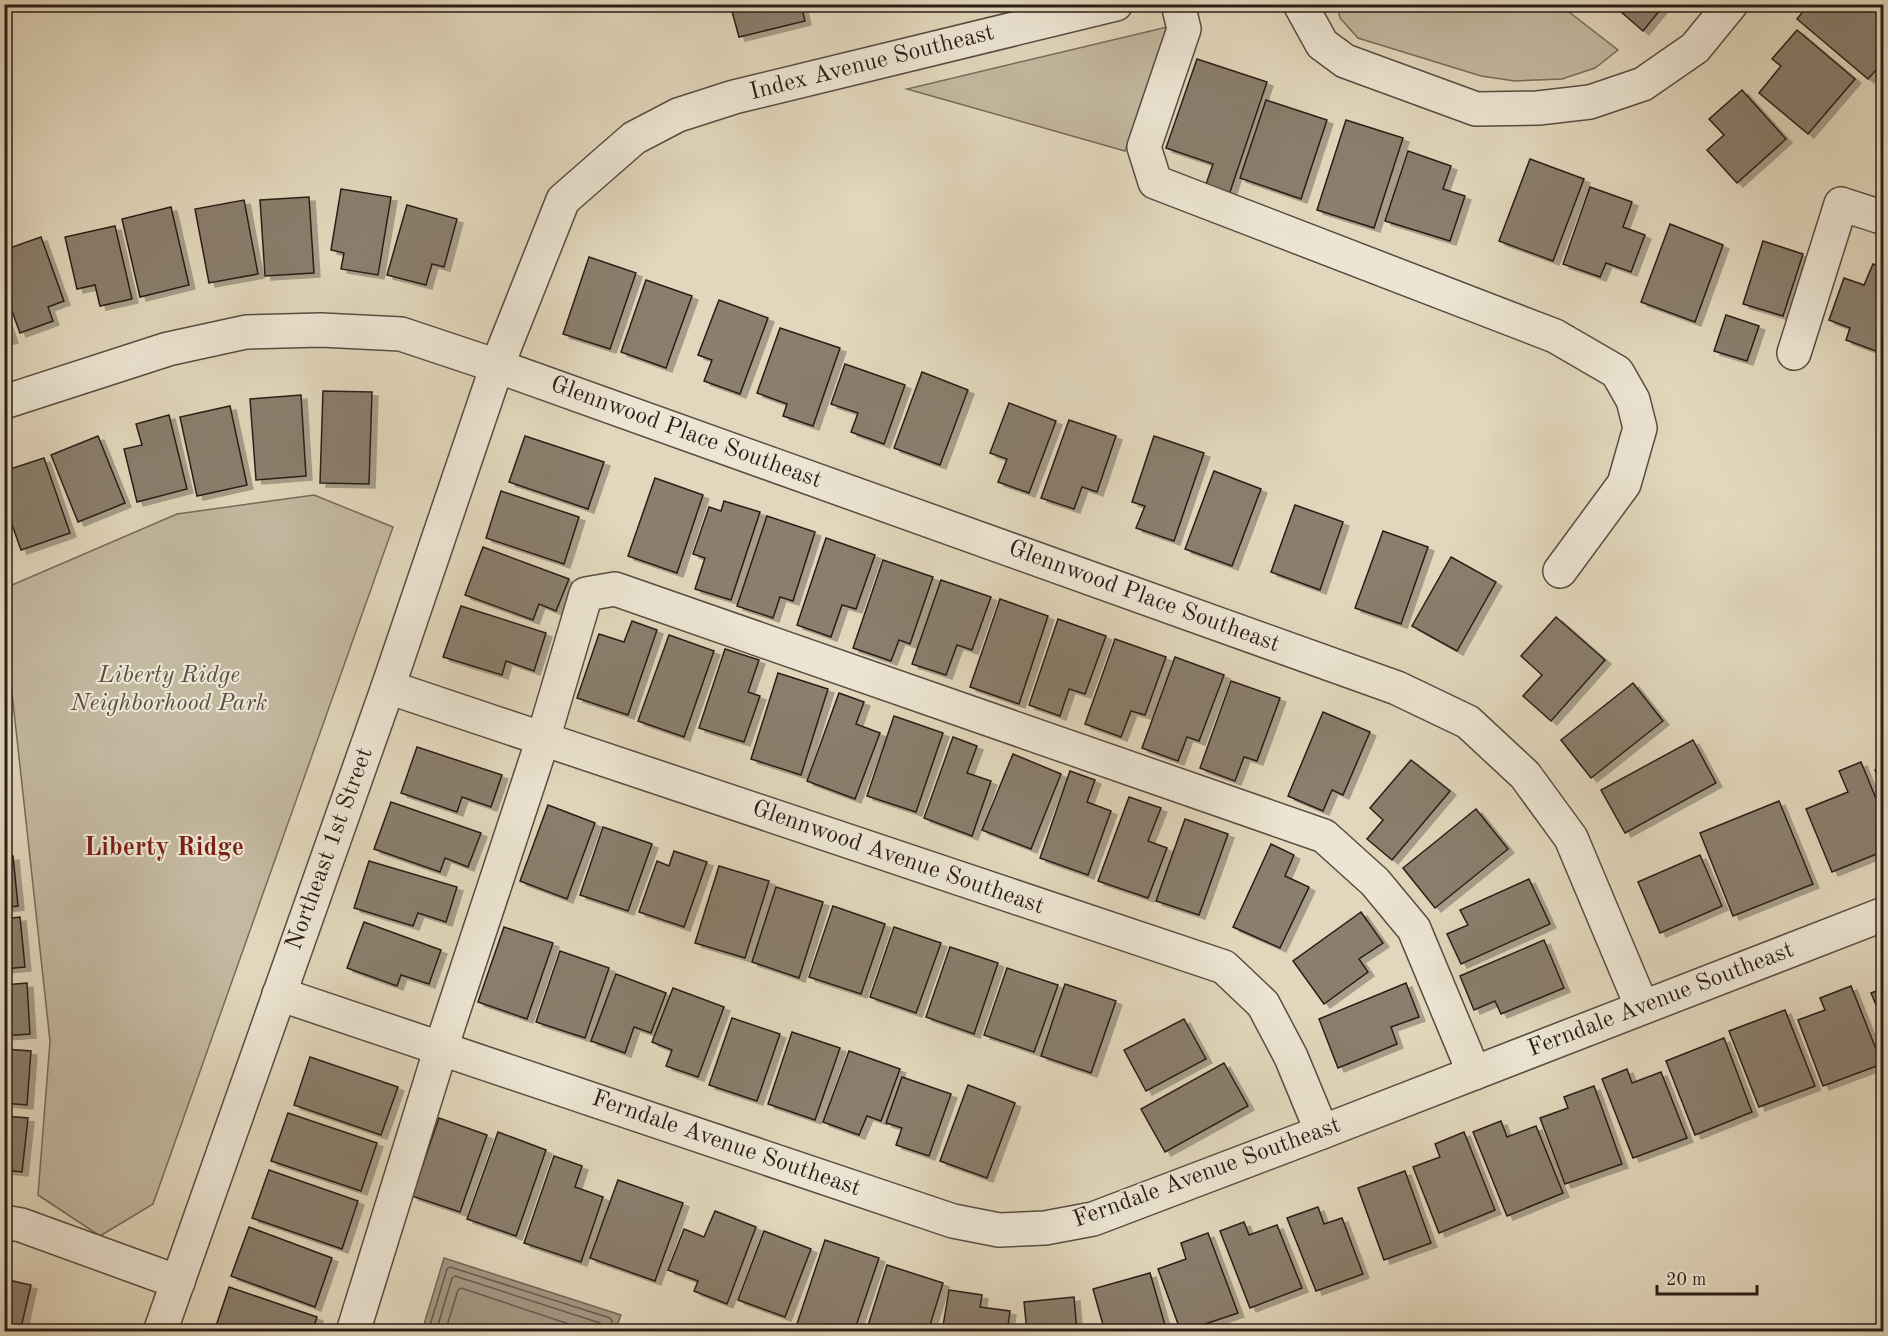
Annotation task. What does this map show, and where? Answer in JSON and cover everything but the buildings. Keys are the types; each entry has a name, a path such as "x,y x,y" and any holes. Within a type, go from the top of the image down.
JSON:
{"street":[{"name":"Index Avenue Southeast","path":"497,366 563,200 634,138 678,115 734,97 1116,4"},
{"path":"1178,4 1184,29 1144,147 1155,182 1555,336 1617,372 1633,400 1640,428 1624,484 1560,570"},
{"path":"1300,4 1322,44 1345,61 1476,109 1538,108 1590,102 1643,84 1695,48 1731,4"},
{"path":"1794,353 1841,204 1884,218"},
{"name":"Glennwood Place Southeast","path":"4,402 168,349 246,332 321,330 401,334 497,366 1397,688 1468,722 1525,775 1571,838 1642,1007"},
{"name":"Northeast 1st Street","path":"160,1332 388,687 497,366"},
{"path":"353,1332 441,1048 543,739 586,594 615,589 1324,836 1375,882 1414,929 1474,1073"},
{"name":"Glennwood Avenue Southeast","path":"388,687 1224,968 1263,1004 1291,1058 1322,1132"},
{"name":"Ferndale Avenue Southeast","path":"279,994 953,1221 999,1230 1045,1228 1093,1219 1884,914"},
{"path":"4,1222 21,1225 178,1282"}],"green space":[{"path":"1337,5 1560,5 1618,50 1595,68 1562,79 1515,81 1481,76 1358,38 1340,18"},
{"path":"1167,27 1125,151 907,89"},
{"name":"Liberty Ridge Neighborhood Park","path":"314,495 393,527 153,1204 100,1236 38,1195 50,1041 5,629 5,588 177,514"}],"water":[{"path":"444,1258 621,1315 615,1331 422,1331"}],"district":[{"name":"Liberty Ridge","path":"164,848"}]}
